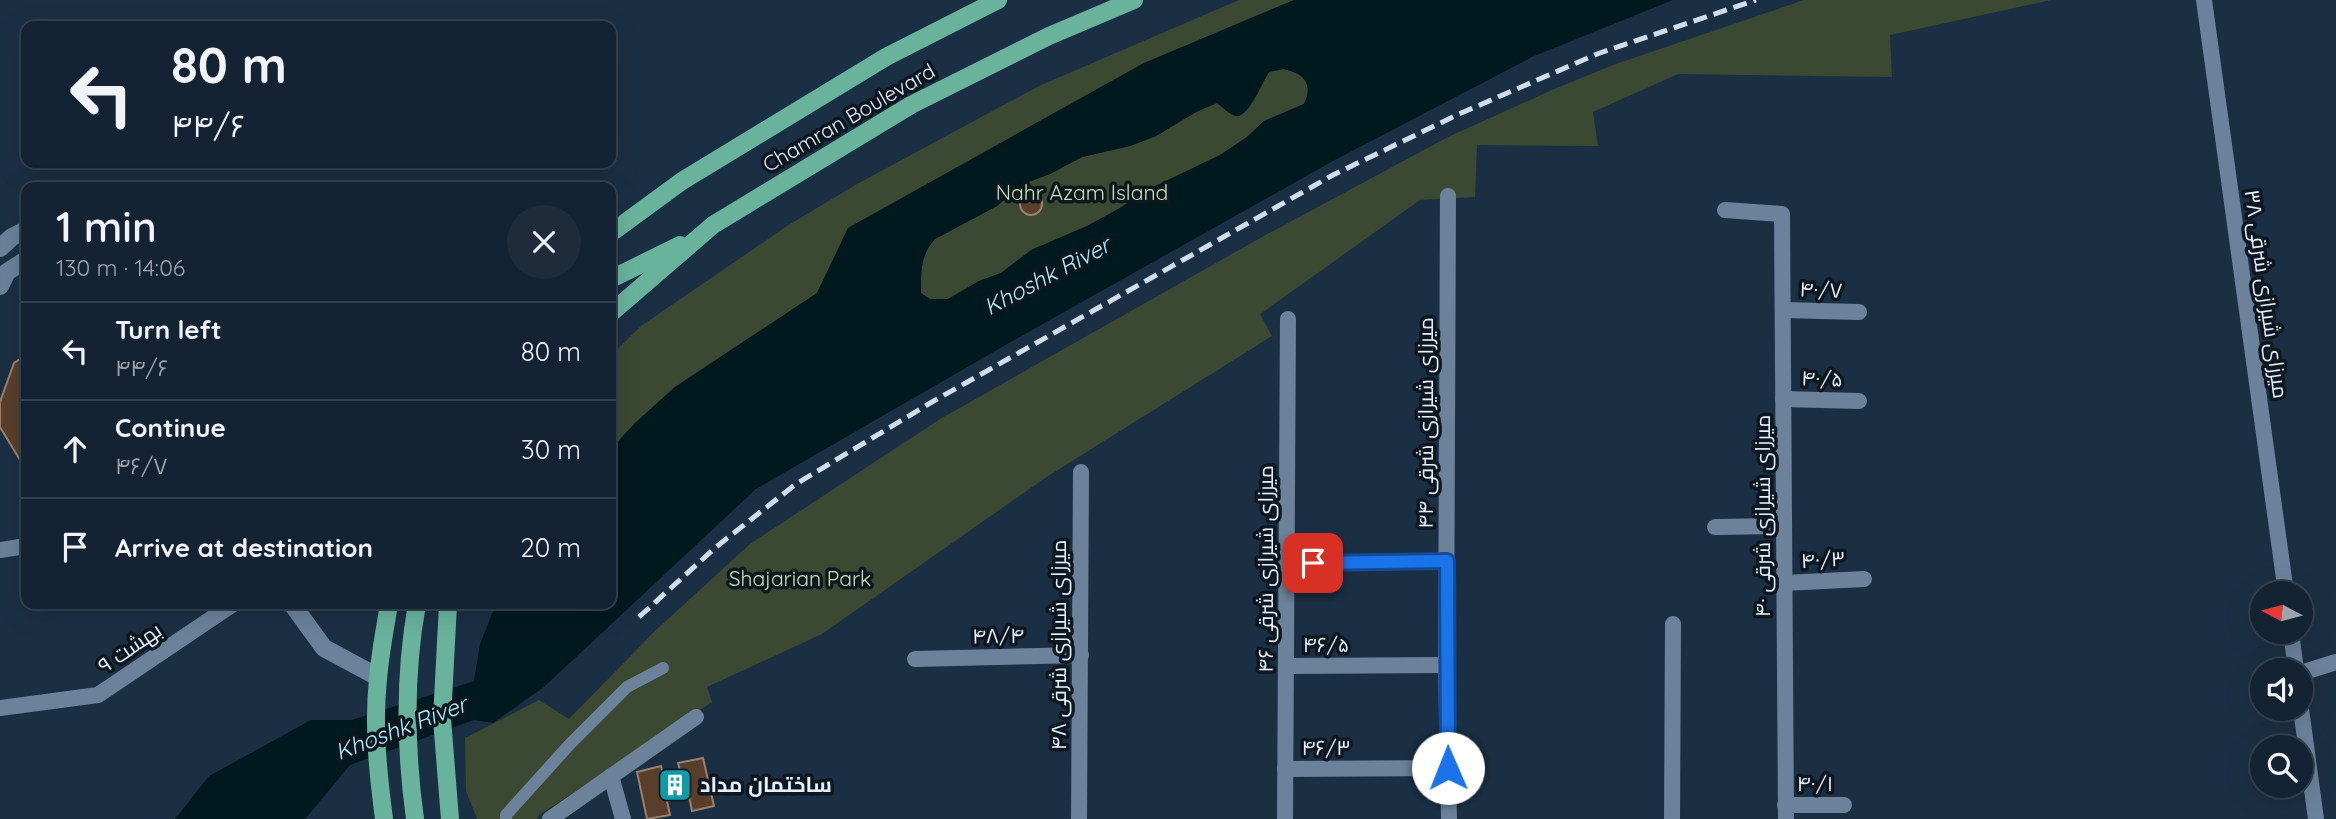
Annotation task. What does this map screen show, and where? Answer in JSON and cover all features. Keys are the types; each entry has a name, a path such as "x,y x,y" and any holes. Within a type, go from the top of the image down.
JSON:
{"main road":[{"name":"Chamran Boulevard","path":"616,229 682,181 886,57 999,0"},
{"name":"Chamran Boulevard","path":"616,309 713,225 911,105 1049,36 1134,0"},
{"path":"616,277 702,235"},
{"path":"384,819 377,764 376,704 388,609"},
{"path":"415,819 407,742 407,678 416,609"},
{"path":"448,609 442,687 443,743 450,819"}],"street":[{"name":"۳۸ میرزای شیرازی شرقی","path":"2204,0 2284,581"},
{"name":"۴۴ میرزای شیرازی شرقی","path":"1448,196 1446,666 1449,819"},
{"name":"۴۰ میرزای شیرازی شرقی","path":"1725,210 1782,214 1786,812"},
{"path":"0,248 21,232"},
{"path":"0,286 7,272 21,263"},
{"name":"۴۰/۷","path":"1783,310 1859,312"},
{"name":"۴۶ میرزای شیرازی شرقی","path":"1285,819 1288,319"},
{"name":"۴۰/۵","path":"1783,399 1859,401"},
{"name":"۴۸ میرزای شیرازی شرقی","path":"1079,819 1082,472"},
{"path":"1715,527 1784,526"},
{"path":"0,550 21,547"},
{"path":"1286,564 1447,561"},
{"name":"۴۰/۳","path":"1784,583 1864,579"},
{"name":"۹ بهشت","path":"0,708 98,695 226,609"},
{"path":"296,609 324,648 378,677"},
{"path":"1672,819 1673,624"},
{"name":"۴۸/۴","path":"915,659 1080,655"},
{"path":"2313,669 2336,662"},
{"name":"۴۶/۵","path":"1286,666 1446,666"},
{"path":"504,818 570,744 627,687 663,668"},
{"path":"550,819 696,717"},
{"path":"2303,721 2316,819"},
{"name":"۴۶/۳","path":"1285,769 1448,768"},
{"path":"611,776 623,819"},
{"name":"۴۰/۱","path":"1786,812 1844,805"}],"green space":[{"path":"1239,0 1294,0 1144,63 848,228 817,293 675,387 616,444 616,350 641,326 790,224 857,184 1039,86"},
{"name":"Shajarian Park","path":"1804,0 2051,0 1890,35 1892,77 1678,74 1593,112 1598,146 1477,145 1475,197 1420,200 1260,314 1272,336 1045,478 822,634 707,687 712,702 539,815 537,819 477,819 466,791 465,738 539,700 569,719 655,631 750,544 940,419 1262,237 1448,137 1613,65"},
{"name":"Nahr Azam Island","path":"1283,69 1297,73 1305,80 1308,90 1304,104 1264,121 1247,137 1220,155 1145,191 1087,226 1031,250 1001,273 979,281 948,299 930,299 921,293 924,258 935,239 997,206 1023,184 1050,174 1082,157 1130,146 1156,136 1217,103 1235,116 1269,72"}],"water":[{"name":"Khoshk River","path":"1294,0 1673,0 1532,57 1333,161 756,489 544,687 493,723 474,720 350,765 305,819 175,819 209,776 311,720 352,720 474,681 480,644 494,609 616,609 616,444 675,387 817,293 848,228 1144,63","holes":["1283,69 1296,73 1307,85 1304,104 1264,121 1247,137 1220,155 1145,191 1087,226 1031,250 1001,273 979,281 948,299 930,299 921,293 924,258 935,239 997,206 1023,184 1050,174 1082,157 1130,146 1156,136 1217,103 1231,114 1241,115 1250,106 1269,72"]}],"building":[{"path":"1031,193 1039,196 1042,204 1039,212 1031,215 1023,212 1020,204 1023,196"},
{"path":"21,358 21,462 0,427 0,402 14,363"},
{"name":"ساختمان مداد","path":"703,758 714,806 692,811 689,796 667,801 670,815 647,819 637,772 661,766 663,775 680,771 678,763"}],"railway":[{"path":"639,617 716,547 796,484 932,402 1333,175 1459,114 1597,54 1756,0"}],"place":[{"name":"ساختمان مداد","path":"675,785"}],"route":[{"path":"1313,563 1447,561 1448,768"}]}
